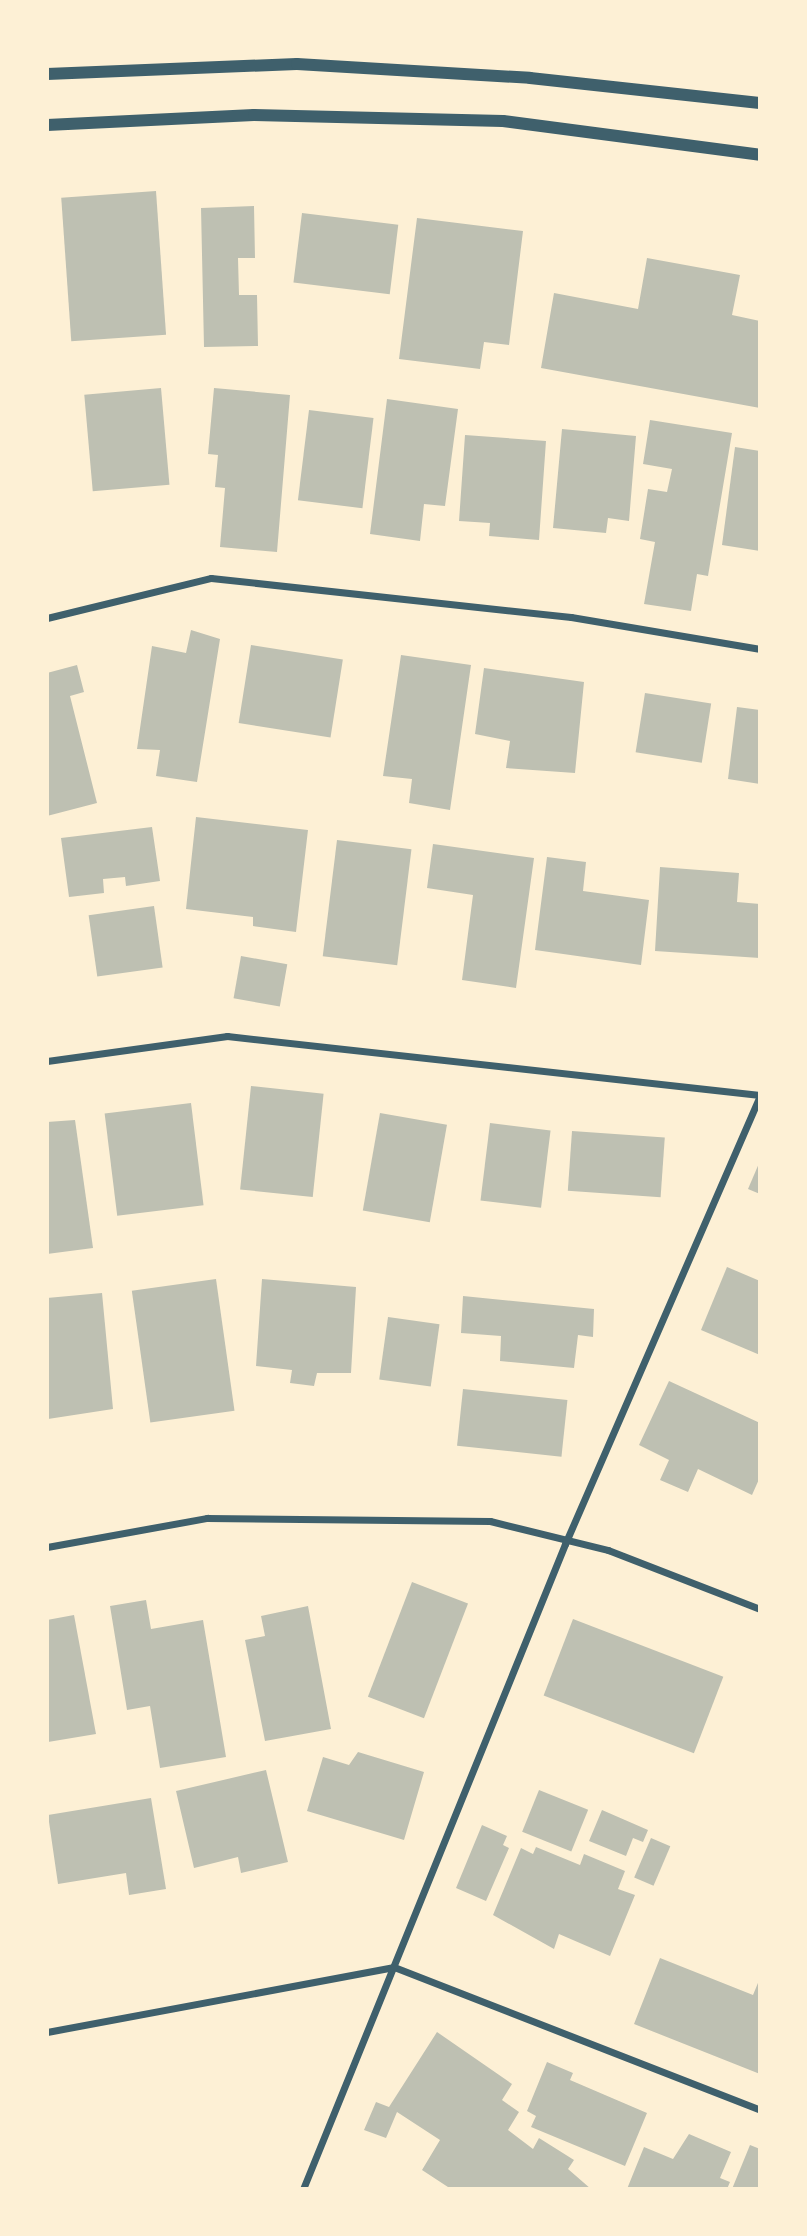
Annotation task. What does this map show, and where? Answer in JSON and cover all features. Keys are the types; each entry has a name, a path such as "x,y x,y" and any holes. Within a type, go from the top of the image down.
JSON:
{"street":[{"path":"47,74 296,64 530,78 760,103"},
{"path":"47,125 254,115 503,121 760,155"},
{"path":"47,618 211,578 571,617 760,649"},
{"path":"47,1060 227,1035 760,1095 565,1545 303,2189"},
{"path":"47,1547 207,1518 490,1521 565,1545 608,1550 760,1609"},
{"path":"47,2032 394,1967 760,2110"}],"building":[{"path":"156,191 166,335 71,341 61,198"},
{"path":"254,206 255,258 238,258 239,295 257,295 258,346 204,347 201,208"},
{"path":"302,213 398,225 390,294 293,282"},
{"path":"417,218 523,231 509,345 484,342 480,369 399,359"},
{"path":"647,258 740,275 732,315 760,321 760,408 541,368 554,293 638,309"},
{"path":"161,388 169,485 93,491 84,395"},
{"path":"214,388 290,395 277,552 220,547 225,488 215,487 218,455 208,454"},
{"path":"387,399 458,409 445,506 424,504 420,541 370,534"},
{"path":"309,410 374,418 362,508 298,500"},
{"path":"650,420 732,433 708,576 697,574 691,611 644,604 655,542 640,539 648,489 667,492 672,469 643,464"},
{"path":"562,429 636,436 629,521 608,518 606,533 553,528"},
{"path":"465,435 546,441 539,540 489,536 490,523 459,521"},
{"path":"735,447 760,451 760,551 722,545"},
{"path":"191,630 220,639 197,782 156,776 160,750 137,749 152,646 186,653"},
{"path":"251,645 343,660 330,738 239,723"},
{"path":"401,655 471,665 450,810 409,803 412,779 383,776"},
{"path":"77,665 84,692 70,696 97,803 47,816 47,673"},
{"path":"484,668 584,682 575,773 506,768 510,741 475,734"},
{"path":"645,693 711,703 702,763 636,752"},
{"path":"737,707 760,710 760,784 728,779"},
{"path":"196,817 308,830 296,932 253,926 253,917 186,909"},
{"path":"152,827 160,881 126,886 125,877 103,879 104,893 69,897 61,838"},
{"path":"337,840 411,849 397,965 323,956"},
{"path":"433,844 534,858 516,988 462,980 473,895 427,888"},
{"path":"547,857 586,862 583,891 649,900 641,965 535,950"},
{"path":"660,867 739,873 737,902 760,904 760,958 655,951"},
{"path":"154,906 163,967 97,977 89,915"},
{"path":"241,956 287,964 280,1007 234,998"},
{"path":"251,1086 324,1094 313,1197 240,1189"},
{"path":"191,1103 204,1205 117,1216 105,1114"},
{"path":"380,1113 447,1125 430,1222 363,1210"},
{"path":"75,1120 93,1248 47,1254 47,1122"},
{"path":"490,1123 551,1130 541,1208 480,1200"},
{"path":"572,1131 665,1137 661,1197 568,1191"},
{"path":"760,1161 760,1194 748,1189"},
{"path":"727,1267 760,1281 760,1355 701,1330"},
{"path":"216,1279 235,1411 150,1423 132,1291"},
{"path":"262,1279 356,1287 351,1373 317,1373 314,1386 290,1383 292,1370 256,1366"},
{"path":"102,1293 113,1409 48,1419 47,1298"},
{"path":"463,1296 594,1309 593,1337 578,1335 574,1368 500,1361 501,1336 461,1333"},
{"path":"388,1317 439,1324 431,1387 379,1379"},
{"path":"669,1381 760,1423 760,1477 752,1495 698,1469 688,1492 660,1480 669,1460 639,1445"},
{"path":"463,1389 567,1400 561,1457 457,1446"},
{"path":"412,1582 468,1604 424,1718 368,1697"},
{"path":"146,1600 151,1629 203,1620 226,1757 160,1768 150,1706 127,1710 110,1606"},
{"path":"308,1606 331,1729 265,1741 245,1640 265,1636 261,1616"},
{"path":"74,1615 96,1734 48,1742 47,1620"},
{"path":"573,1619 723,1677 694,1753 544,1696"},
{"path":"358,1752 424,1772 404,1840 307,1811 323,1757 349,1765"},
{"path":"266,1770 288,1862 241,1873 238,1857 194,1868 176,1791"},
{"path":"539,1790 588,1810 571,1852 522,1832"},
{"path":"151,1798 166,1889 129,1895 126,1873 58,1884 48,1815"},
{"path":"602,1810 648,1830 643,1842 633,1838 626,1856 589,1841"},
{"path":"482,1825 507,1836 503,1845 509,1848 486,1901 456,1888"},
{"path":"651,1838 670,1846 654,1886 634,1878"},
{"path":"536,1847 580,1865 584,1854 625,1871 618,1889 635,1895 610,1956 559,1934 554,1949 493,1915 521,1848 533,1854"},
{"path":"660,1958 753,1995 760,1978 760,2074 634,2024"},
{"path":"437,2032 512,2084 502,2100 519,2112 508,2130 533,2149 539,2138 574,2160 568,2169 591,2189 451,2189 422,2170 440,2140 397,2112 386,2138 364,2130 376,2102 389,2107"},
{"path":"547,2062 573,2073 570,2080 647,2113 625,2166 531,2127 536,2116 527,2111"},
{"path":"689,2134 731,2152 720,2178 730,2182 727,2189 627,2189 644,2147 673,2159"},
{"path":"750,2145 760,2149 760,2189 732,2189"}]}
